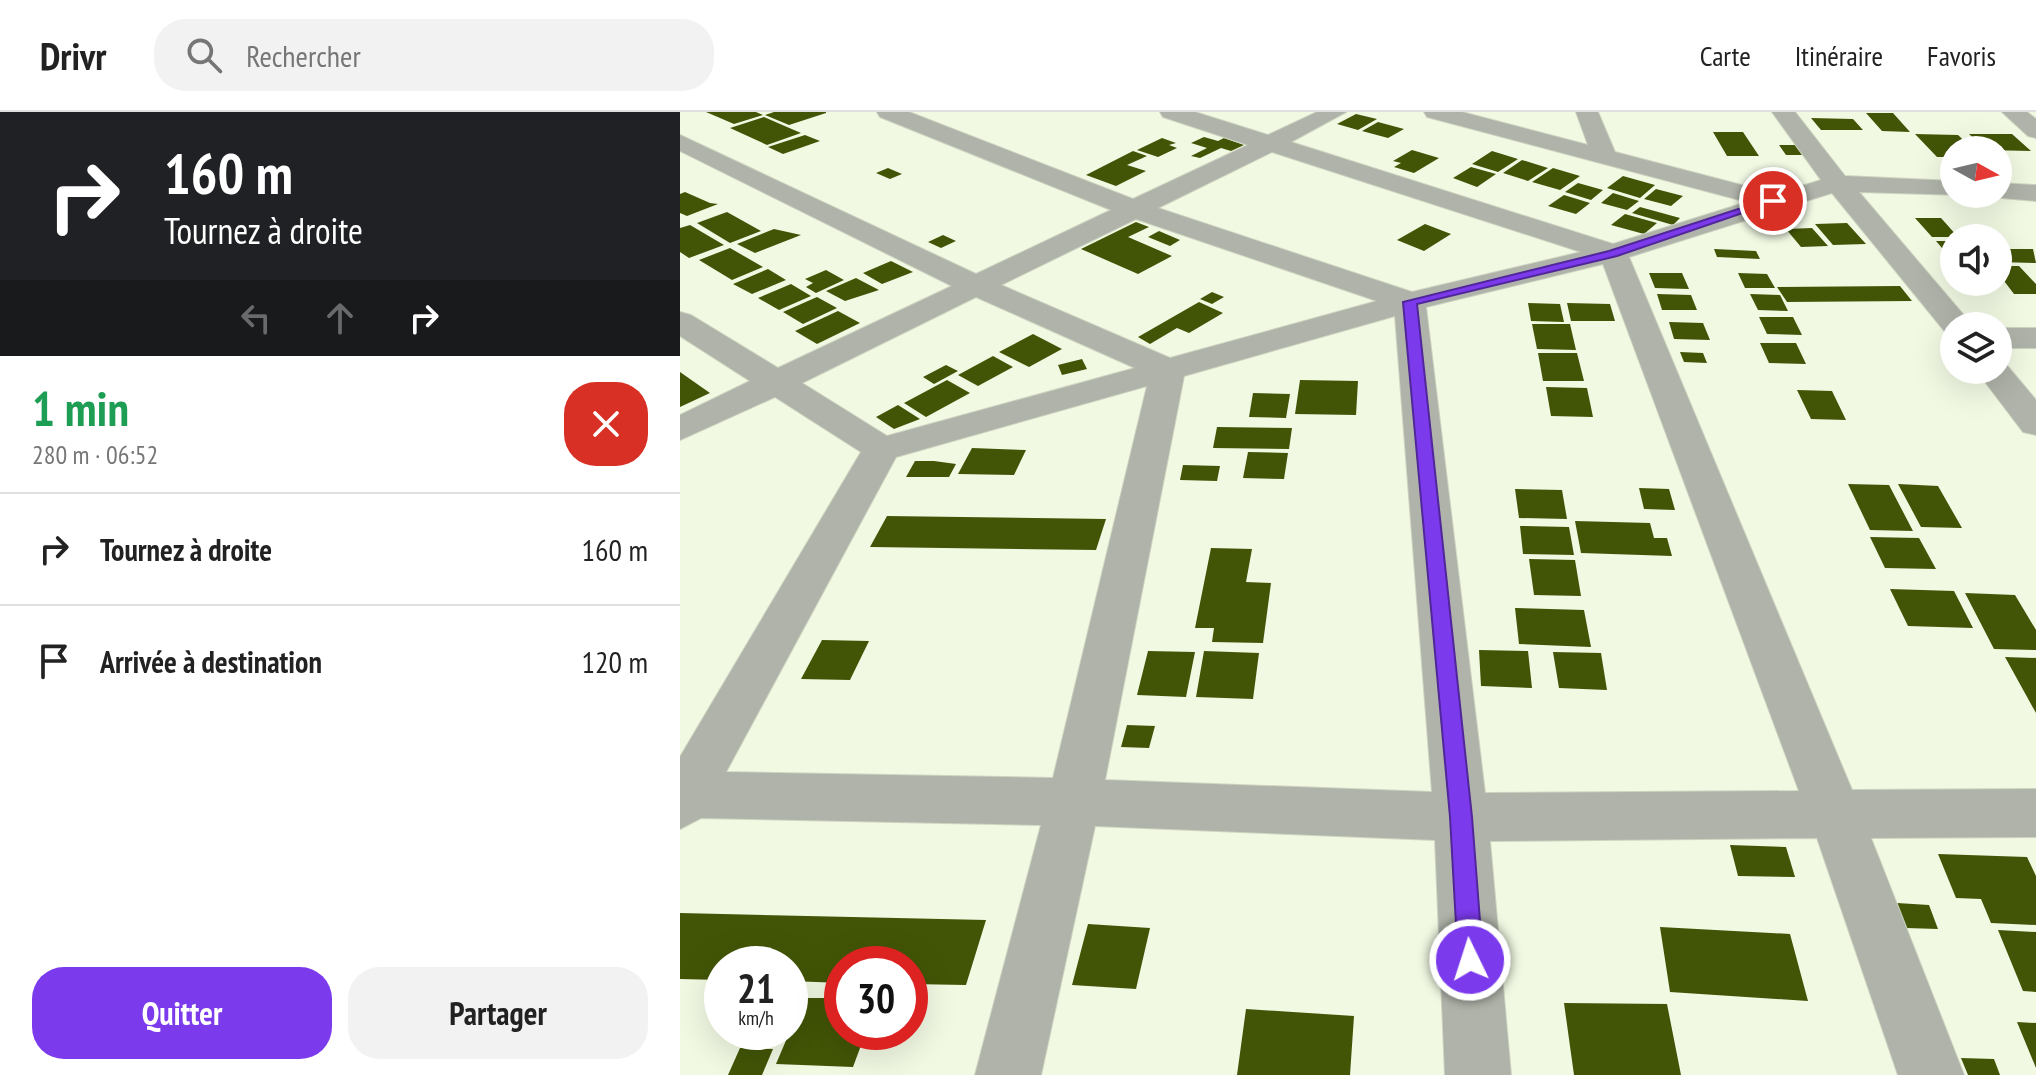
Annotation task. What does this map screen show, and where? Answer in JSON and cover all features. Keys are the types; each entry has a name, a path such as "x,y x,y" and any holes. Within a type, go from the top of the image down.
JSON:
{"street":[{"path":"888,112 1133,209 1410,302"},
{"path":"1171,112 1613,253"},
{"path":"680,429 1335,112"},
{"path":"1435,112 1773,201"},
{"path":"1587,112 1606,159"},
{"path":"1783,112 1837,183 1945,312"},
{"path":"2013,112 2036,131"},
{"path":"680,142 976,286 1168,370"},
{"path":"1940,188 1837,183 1613,253 1410,302 882,449 682,798 1074,802 1461,817 2036,813"},
{"path":"2012,192 2036,193"},
{"path":"1613,253 1835,814 1931,1075"},
{"path":"1410,302 1461,817 1478,1075"},
{"path":"680,322 882,449"},
{"path":"2012,338 2036,338"},
{"path":"1008,1075 1074,802 1168,370"},
{"path":"2004,384 2036,424"}],"building":[{"path":"706,112 756,112 763,115 734,124"},
{"path":"774,112 826,113 789,125 765,115"},
{"path":"1866,113 1893,113 1910,132 1882,131"},
{"path":"1356,114 1377,119 1358,130 1337,124"},
{"path":"764,117 801,133 767,145 730,128"},
{"path":"1811,118 1853,119 1863,130 1821,130"},
{"path":"1378,122 1404,129 1388,138 1362,131"},
{"path":"1713,132 1743,132 1759,156 1727,156"},
{"path":"1915,134 1959,136 1940,136 1940,157"},
{"path":"1969,134 2012,134 2031,151 2012,151 2012,136"},
{"path":"805,135 820,141 783,154 768,147"},
{"path":"1204,137 1218,141 1224,138 1244,145 1231,151 1221,148 1200,158 1191,156 1207,148 1191,143"},
{"path":"1162,138 1176,143 1169,145 1177,148 1158,157 1137,150"},
{"path":"1779,145 1797,145 1804,155 1786,155"},
{"path":"1412,150 1439,158 1414,173 1394,167 1401,163 1393,161"},
{"path":"1133,151 1147,156 1127,165 1146,171 1116,186 1086,175"},
{"path":"1492,151 1518,159 1498,172 1472,164"},
{"path":"1522,160 1548,168 1528,181 1503,173"},
{"path":"1471,167 1496,174 1477,187 1453,178"},
{"path":"888,168 902,174 890,179 876,173"},
{"path":"1553,168 1580,176 1560,190 1532,182"},
{"path":"1623,176 1655,185 1640,198 1607,188"},
{"path":"1578,183 1603,190 1591,200 1565,192"},
{"path":"1656,189 1683,196 1671,206 1644,199"},
{"path":"685,192 718,204 687,216 680,213 680,194"},
{"path":"1613,193 1639,201 1627,210 1601,203"},
{"path":"1564,195 1590,203 1576,214 1548,206"},
{"path":"1640,207 1680,218 1673,225 1632,213"},
{"path":"727,212 761,231 730,243 697,223"},
{"path":"1625,214 1657,223 1644,234 1611,225"},
{"path":"1915,218 1941,218 1946,224 1940,224 1940,237 1932,237"},
{"path":"1136,222 1149,227 1128,237 1172,256 1138,274 1081,249"},
{"path":"1847,223 1866,244 1833,245 1815,224"},
{"path":"1425,224 1451,234 1424,251 1397,240"},
{"path":"690,225 724,245 689,258 680,252 680,228"},
{"path":"1812,228 1828,246 1801,247 1786,229"},
{"path":"774,229 801,235 755,253 737,244"},
{"path":"1159,231 1180,240 1170,246 1148,237"},
{"path":"943,235 956,241 941,248 928,242"},
{"path":"730,248 763,267 732,280 699,260"},
{"path":"1714,249 1756,251 1760,259 1717,257"},
{"path":"2012,249 2033,249 2036,263 2012,262"},
{"path":"891,261 913,272 882,284 863,273"},
{"path":"2012,266 2019,266 2036,284 2036,294 2014,294"},
{"path":"768,269 786,280 752,294 733,284"},
{"path":"826,270 844,280 816,293 806,287 813,283 805,279"},
{"path":"1649,273 1682,273 1689,289 1655,288"},
{"path":"1738,273 1767,274 1775,288 1745,288"},
{"path":"856,278 879,290 845,301 826,291"},
{"path":"791,284 811,296 779,310 758,298"},
{"path":"1900,286 1912,301 1787,302 1777,287"},
{"path":"1212,292 1224,297 1212,304 1200,299"},
{"path":"1657,294 1691,295 1697,310 1662,310"},
{"path":"1750,294 1780,295 1788,311 1758,310"},
{"path":"817,297 837,308 803,324 783,312"},
{"path":"1199,302 1223,313 1189,333 1177,328 1150,344 1138,337"},
{"path":"1528,303 1560,304 1564,322 1531,321"},
{"path":"1567,303 1610,304 1615,321 1571,321"},
{"path":"838,311 860,323 817,344 795,331"},
{"path":"1759,317 1793,317 1802,335 1767,334"},
{"path":"1669,322 1703,323 1710,340 1674,339"},
{"path":"1532,324 1570,324 1576,350 1537,349"},
{"path":"1033,334 1062,349 1029,367 999,352"},
{"path":"1760,343 1796,343 1806,364 1769,363"},
{"path":"1680,352 1703,353 1707,363 1684,362"},
{"path":"1538,353 1577,353 1584,381 1543,381"},
{"path":"993,356 1013,367 978,386 958,375"},
{"path":"1082,359 1087,369 1062,375 1058,365"},
{"path":"946,365 958,371 934,384 923,377"},
{"path":"680,372 710,393 680,407"},
{"path":"947,380 970,393 926,417 904,403"},
{"path":"1300,380 1358,381 1356,415 1295,414"},
{"path":"1546,387 1587,388 1593,417 1551,416"},
{"path":"1797,390 1832,391 1846,420 1811,419"},
{"path":"1253,393 1290,394 1286,418 1249,417"},
{"path":"898,405 920,419 894,429 876,417"},
{"path":"1217,427 1292,428 1289,449 1213,448"},
{"path":"972,448 1026,450 1014,475 958,474"},
{"path":"1248,452 1288,453 1284,479 1243,478"},
{"path":"915,461 956,464 949,477 906,477"},
{"path":"1183,465 1220,466 1217,481 1180,480"},
{"path":"1848,484 1889,485 1913,531 1870,530"},
{"path":"1898,484 1938,486 1962,528 1921,527"},
{"path":"1639,488 1669,489 1675,510 1644,509"},
{"path":"1515,489 1562,490 1567,519 1519,518"},
{"path":"887,516 1106,519 1096,550 870,547"},
{"path":"1575,521 1650,523 1654,538 1667,538 1672,556 1581,553"},
{"path":"1520,526 1569,527 1574,555 1523,554"},
{"path":"1870,537 1919,538 1936,569 1885,568"},
{"path":"1211,548 1252,549 1246,582 1271,583 1263,643 1212,642 1214,628 1195,628"},
{"path":"1529,559 1575,560 1581,596 1534,595"},
{"path":"1890,589 1954,591 1973,628 1908,626"},
{"path":"1965,593 2015,595 2036,630 2036,650 1994,649"},
{"path":"1515,608 1584,610 1591,647 1519,644"},
{"path":"822,640 869,641 850,680 801,679"},
{"path":"1479,650 1528,651 1532,688 1481,686"},
{"path":"1148,651 1195,652 1186,697 1137,695"},
{"path":"1204,651 1259,653 1253,699 1196,697"},
{"path":"1553,652 1601,653 1607,690 1559,688"},
{"path":"2005,657 2036,658 2036,713"},
{"path":"1127,725 1155,726 1149,748 1121,747"},
{"path":"1730,845 1786,847 1795,877 1738,876"},
{"path":"1938,854 2027,857 2036,876 2036,925 1991,923 1981,899 1956,898"},
{"path":"1897,903 1929,905 1938,929 1906,928"},
{"path":"680,913 986,920 966,985 928,984 928,946 824,946 824,982 808,982 808,946 704,946 704,980 680,979"},
{"path":"1088,924 1150,928 1136,989 1072,985"},
{"path":"1660,927 1790,934 1808,1001 1670,992"},
{"path":"1998,930 2036,932 2036,992 2023,991"},
{"path":"808,998 824,998 824,1050 859,1050 853,1067 776,1064 782,1050 808,1050"},
{"path":"1564,1003 1667,1004 1681,1075 1574,1075"},
{"path":"1246,1009 1354,1016 1350,1075 1237,1075"},
{"path":"2017,1022 2036,1023 2036,1068"},
{"path":"739,1050 773,1050 762,1075 728,1075"},
{"path":"1961,1058 1994,1059 2000,1075 1968,1075"}],"route":[{"path":"1470,960 1461,817 1410,302 1613,253 1773,201"}]}
